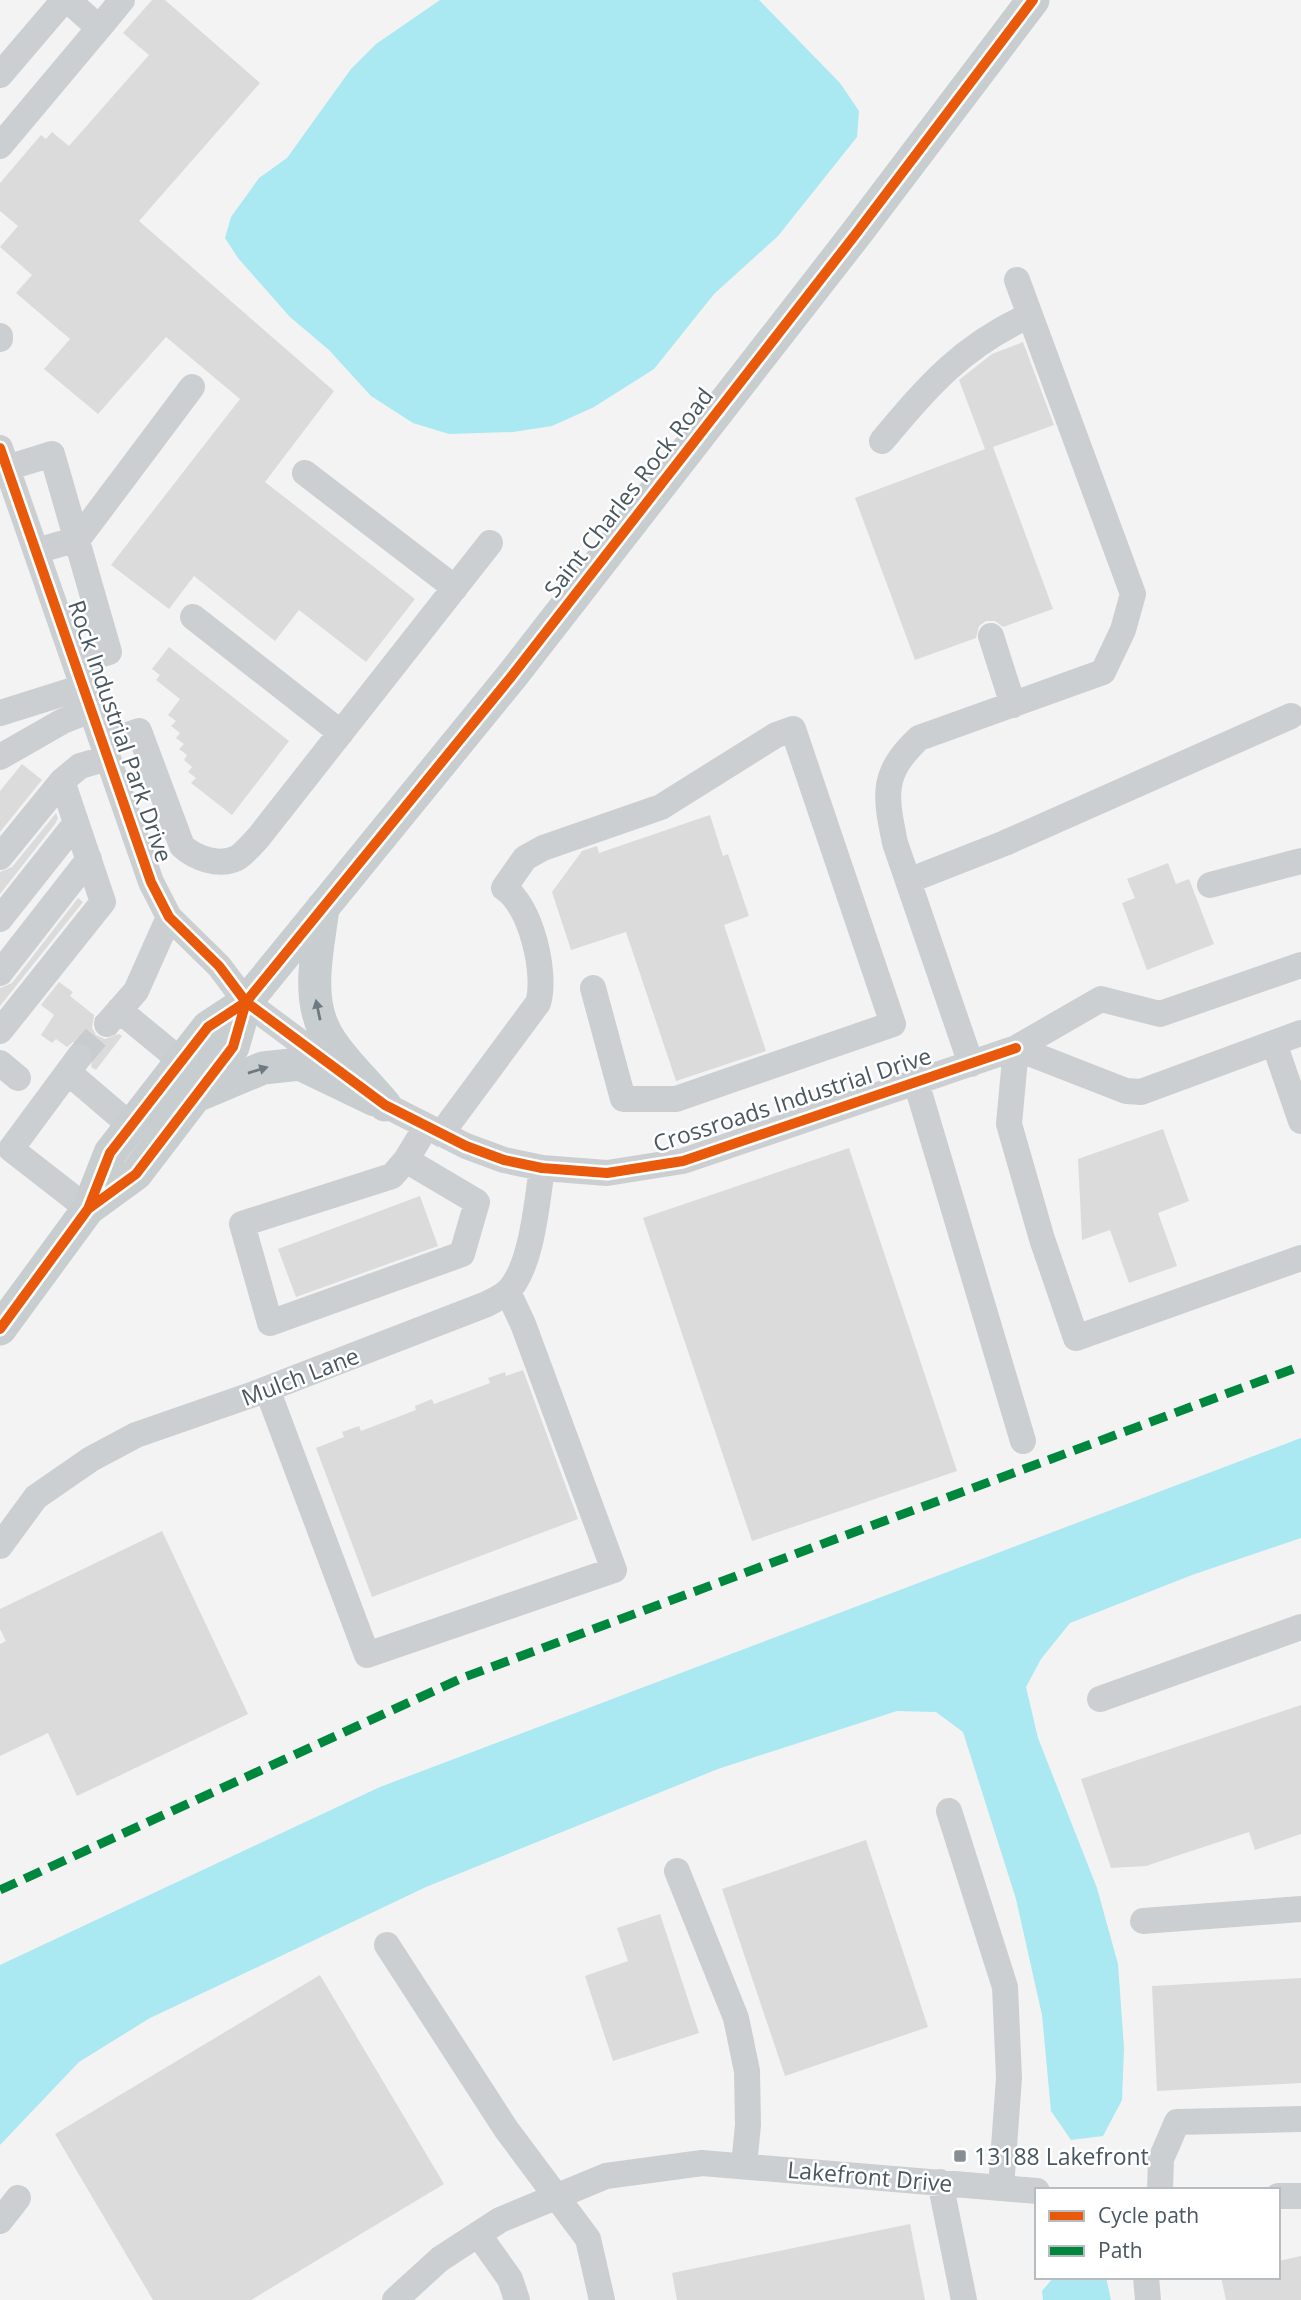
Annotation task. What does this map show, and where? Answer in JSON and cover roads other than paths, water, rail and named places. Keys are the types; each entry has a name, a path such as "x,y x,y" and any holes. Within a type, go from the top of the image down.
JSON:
{"main road":[{"name":"Saint Charles Rock Road","path":"0,1329 89,1209 110,1153 181,1061 208,1027 246,1002 511,677 855,235 1033,0"},
{"path":"323,906 315,982 318,1015 324,1031 385,1105"},
{"name":"Saint Charles Rock Road","path":"89,1209 136,1174 233,1047 246,1002"},
{"path":"195,1096 263,1068 300,1064 385,1105"}],"street":[{"path":"44,93 5,69 66,0 99,28"},
{"path":"0,146 122,0"},
{"path":"971,1063 908,881 888,811 890,776 900,757 919,738 1103,672 1123,630 1133,594 1017,280"},
{"path":"882,440 949,364 1001,328 1030,315"},
{"path":"36,551 78,538 192,387"},
{"path":"2,462 52,454 109,652 83,686 63,720 2,754"},
{"name":"Rock Industrial Park Drive","path":"2,462 36,551 151,882 169,917 219,966 246,1002"},
{"path":"305,473 455,588"},
{"path":"0,857 62,781 80,766 139,731 182,846 193,856 212,861 236,859 258,838 490,543"},
{"path":"193,617 341,733"},
{"path":"991,636 1013,705"},
{"path":"0,713 83,686"},
{"path":"908,881 1005,843 1291,716"},
{"path":"406,1160 477,1202 462,1254 270,1323 243,1224 392,1176 406,1160 434,1131 538,1003 542,991 542,973 525,915 515,895 505,888 525,858 543,848 662,807 776,735 793,729 892,1024 676,1099 623,1099 593,988"},
{"path":"0,1031 9,1002 103,902 62,781"},
{"path":"0,919 76,823"},
{"path":"0,973 89,859"},
{"path":"1210,885 1301,861"},
{"path":"169,917 136,990 113,1017 181,1061"},
{"name":"Crossroads Industrial Drive","path":"246,1002 385,1105 434,1131 504,1160 542,1168 607,1173 683,1161 1016,1048 1101,999 1160,1014 1301,965"},
{"path":"1301,1033 1141,1092 1126,1091 1016,1048 1009,1124 1042,1239 1076,1338 1301,1258"},
{"path":"1274,1043 1301,1121"},
{"path":"89,1209 11,1149 74,1065 131,1126"},
{"path":"916,1082 1023,1441"},
{"path":"267,1388 367,1654 614,1570 523,1324 508,1292 519,1272 531,1237 542,1168"},
{"name":"Mulch Lane","path":"0,1546 36,1497 90,1459 136,1435 487,1304 508,1292"},
{"path":"1100,1699 1301,1627"},
{"path":"949,1811 1005,1987 1009,2078 1001,2188"},
{"path":"677,1871 736,2018 747,2071 748,2124 744,2165"},
{"path":"1143,1921 1301,1909"},
{"path":"387,1945 506,2129 589,2239 602,2300"},
{"path":"1160,2188 1161,2159 1177,2122 1301,2119"},
{"name":"Lakefront Drive","path":"395,2300 440,2259 500,2220 606,2176 702,2163 1035,2191"},
{"path":"940,2182 964,2300"},
{"path":"1280,2196 1301,2196"},
{"path":"0,2221 18,2198"},
{"path":"478,2234 510,2279 517,2300"},
{"path":"1146,2279 1148,2300"}],"water":[{"path":"440,0 759,0 840,83 859,111 857,137 778,236 714,294 654,369 594,407 552,426 513,432 449,434 413,423 371,396 329,350 290,317 238,258 225,238 231,217 259,178 287,158 351,69 376,44"},
{"path":"1301,1438 1301,1538 1192,1575 1070,1623 1041,1659 1026,1687 1038,1738 1097,1888 1118,1964 1124,2048 1122,2100 1103,2136 1071,2140 1051,2111 1042,2015 1016,1899 963,1732 936,1712 897,1711 718,1769 426,1887 150,2018 79,2062 0,2145 0,1965 380,1787"},
{"path":"1052,2279 1106,2279 1111,2300 1043,2300 1042,2291"}],"tunnel":[{"path":"79,1057 107,1024"}],"place":[{"name":"13188 Lakefront","path":"960,2156"}]}
